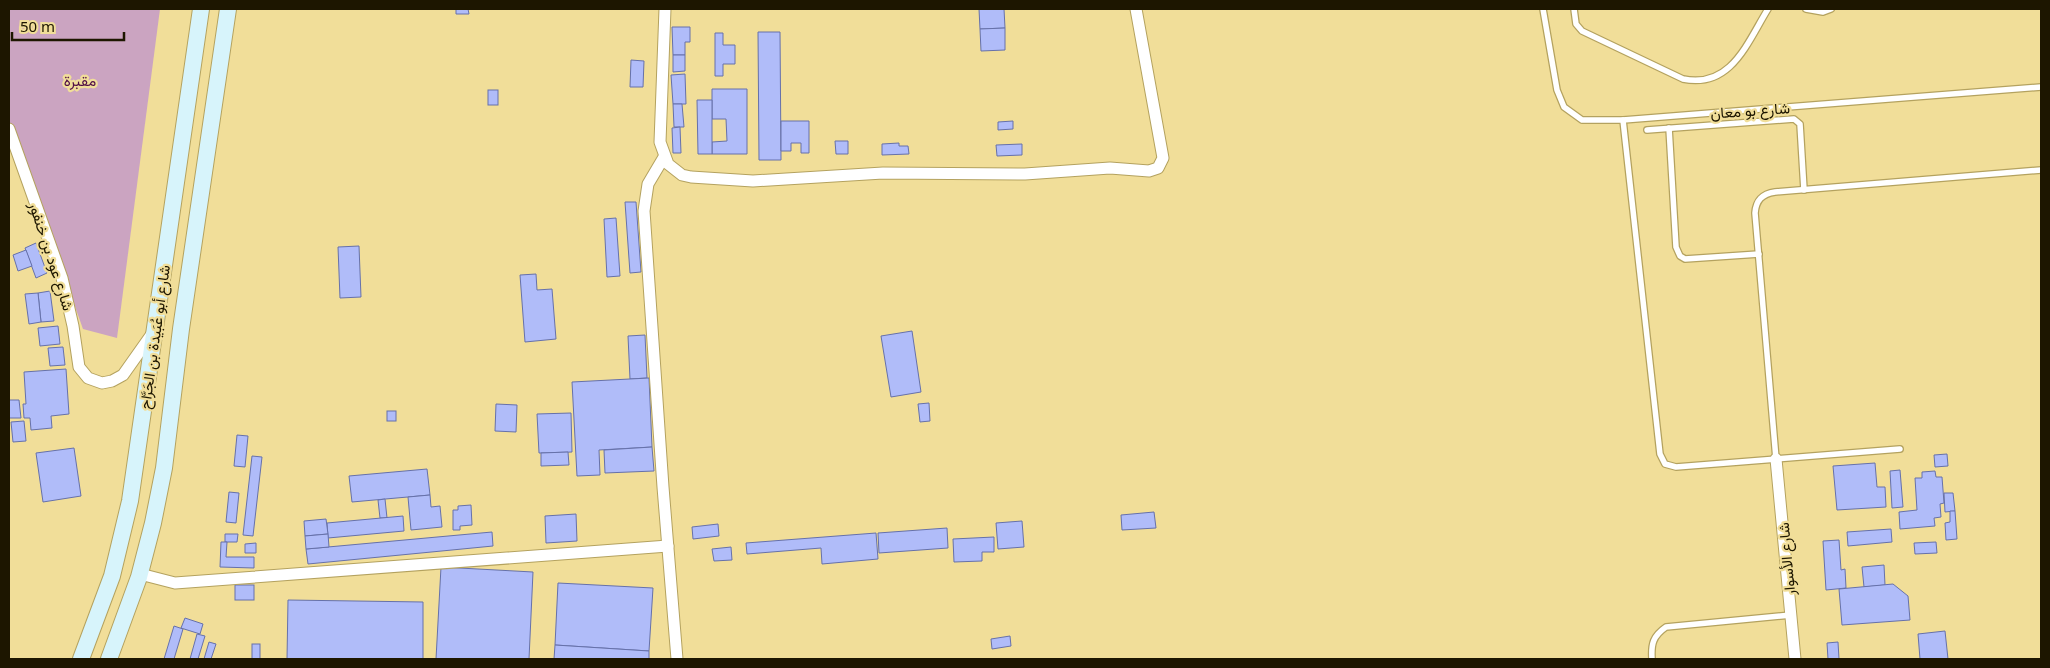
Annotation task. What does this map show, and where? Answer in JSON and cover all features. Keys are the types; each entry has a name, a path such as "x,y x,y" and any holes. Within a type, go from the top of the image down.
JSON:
{"main road":[{"name":"شارع أبو عُبَيدة بن الجَرَّاح","path":"81,659 112,576 123,536 137,460 201,9"},
{"name":"شارع أبو عُبَيدة بن الجَرَّاح","path":"109,659 140,574 164,468 228,9"}],"street":[{"path":"665,9 660,142 664,157 674,170 691,177 753,180 883,172 1025,174 1110,168 1154,170 1161,165 1163,158 1136,9"},
{"name":"شارع عود بن خنفور","path":"9,129 62,278 73,326 79,367 88,378 102,383 112,381 122,375 156,329"},
{"path":"664,157 648,184 644,211 677,659"},
{"name":"شارع الأسوار","path":"1776,459 1795,659"},
{"path":"140,574 176,584 668,546"}],"lane":[{"name":"شارع بو معان","path":"1543,9 1558,90 1564,107 1582,120 1623,120 2041,87"},
{"path":"1574,9 1576,24 1582,31 1683,79 1693,81 1715,77 1728,70 1736,61 1768,9"},
{"path":"1806,9 1823,12 1831,9"},
{"path":"1646,130 1794,119 1800,124 1804,190"},
{"path":"1623,120 1662,460 1670,467 1676,467 1900,449"},
{"path":"1669,128 1677,252 1680,256 1690,258 1759,254"},
{"path":"1776,459 1756,213 1756,205 1760,198 1766,193 2041,170"},
{"path":"1652,659 1652,642 1657,633 1666,628 1791,615"}],"green space":[{"name":"مقبرة","path":"9,9 160,9 117,338 83,329 9,121"}],"building":[{"path":"456,9 468,9 469,14 456,14"},
{"path":"979,9 1004,9 1005,28 980,29"},
{"path":"672,27 690,27 690,42 685,42 685,55 673,55"},
{"path":"1005,28 1005,50 981,51 980,29"},
{"path":"758,32 780,32 781,160 759,160"},
{"path":"715,33 723,33 723,45 735,45 735,64 723,64 723,76 715,76"},
{"path":"673,55 685,55 685,71 673,72"},
{"path":"631,60 644,61 643,87 630,87"},
{"path":"685,74 686,104 673,104 671,75"},
{"path":"712,89 747,89 747,154 712,154 712,142 727,141 726,119 712,119"},
{"path":"488,90 498,90 498,105 488,105"},
{"path":"697,100 712,100 712,154 698,154"},
{"path":"673,104 682,104 684,127 674,127"},
{"path":"781,121 809,121 809,153 801,153 801,143 791,143 791,151 781,151"},
{"path":"1013,121 1013,129 998,130 998,122"},
{"path":"680,127 681,153 673,153 672,128"},
{"path":"835,141 848,141 848,154 836,154"},
{"path":"899,143 899,146 908,146 909,154 882,155 882,144"},
{"path":"1022,144 1022,155 997,156 996,145"},
{"path":"625,202 636,202 641,272 630,273"},
{"path":"616,218 620,276 607,277 604,219"},
{"path":"36,243 47,273 36,278 25,248"},
{"path":"359,246 361,297 340,298 338,247"},
{"path":"26,250 32,266 18,271 13,255"},
{"path":"536,274 537,290 552,289 556,339 525,342 520,275"},
{"path":"50,291 54,321 41,322 38,293"},
{"path":"38,293 41,322 29,324 25,294"},
{"path":"58,326 60,344 40,346 38,328"},
{"path":"912,331 921,392 891,397 881,336"},
{"path":"645,335 647,378 630,379 628,336"},
{"path":"63,347 65,365 50,366 48,348"},
{"path":"66,369 69,414 51,416 52,428 31,430 30,418 24,418 23,404 26,404 24,372"},
{"path":"649,378 652,447 599,450 600,475 577,476 572,382"},
{"path":"9,400 19,400 21,418 9,418"},
{"path":"929,403 930,421 920,422 918,404"},
{"path":"496,404 517,405 516,432 495,431"},
{"path":"387,411 396,411 396,421 387,421"},
{"path":"571,413 572,452 539,453 537,414"},
{"path":"24,421 26,441 13,442 11,422"},
{"path":"237,435 248,436 245,467 234,466"},
{"path":"652,447 654,471 605,473 604,450"},
{"path":"74,448 81,496 43,502 36,453"},
{"path":"568,452 569,465 541,466 541,453"},
{"path":"1947,454 1948,466 1935,467 1934,455"},
{"path":"252,456 262,457 253,536 243,535"},
{"path":"1875,463 1877,487 1885,487 1886,507 1837,510 1833,466"},
{"path":"427,469 430,495 352,502 349,476"},
{"path":"1900,470 1903,507 1892,508 1890,471"},
{"path":"1935,471 1936,477 1942,477 1944,503 1940,504 1941,517 1934,518 1935,526 1900,529 1899,512 1917,510 1915,478 1922,478 1922,472"},
{"path":"229,492 239,493 236,523 226,522"},
{"path":"1944,493 1953,493 1955,511 1945,512"},
{"path":"430,495 431,507 440,506 442,527 411,530 408,497"},
{"path":"385,499 387,518 380,518 378,500"},
{"path":"471,505 472,525 460,526 460,530 453,530 453,510 458,510 458,506"},
{"path":"1950,511 1955,511 1957,539 1946,540 1945,523 1950,522"},
{"path":"1154,512 1156,528 1122,530 1121,515"},
{"path":"576,514 577,541 546,543 545,516"},
{"path":"403,516 404,531 328,538 327,523"},
{"path":"326,519 328,534 305,536 304,521"},
{"path":"1022,521 1024,547 998,549 996,523"},
{"path":"718,524 719,536 693,539 692,527"},
{"path":"947,528 948,548 879,553 878,533"},
{"path":"1891,529 1892,542 1848,546 1847,532"},
{"path":"492,532 493,546 308,564 306,549"},
{"path":"876,533 878,559 822,564 821,548 747,554 746,543"},
{"path":"225,534 238,534 237,542 225,542"},
{"path":"328,534 329,547 306,549 305,536"},
{"path":"994,537 994,552 982,552 982,561 954,562 953,539"},
{"path":"1839,540 1841,570 1845,569 1846,588 1826,590 1823,541"},
{"path":"221,542 227,542 226,557 254,557 254,568 220,567"},
{"path":"1936,542 1937,553 1915,554 1914,543"},
{"path":"256,543 256,553 245,553 245,544"},
{"path":"731,547 732,560 714,561 712,549"},
{"path":"1884,565 1885,585 1864,587 1862,567"},
{"path":"441,567 533,572 529,659 436,659"},
{"path":"558,583 653,588 649,651 555,645"},
{"path":"1893,584 1908,596 1910,620 1842,625 1839,589"},
{"path":"235,585 254,585 254,600 235,600"},
{"path":"288,600 423,602 423,659 287,659"},
{"path":"185,618 203,624 200,634 181,628"},
{"path":"174,626 183,629 174,659 164,659"},
{"path":"1945,631 1948,659 1920,659 1918,634"},
{"path":"197,634 205,636 198,659 190,659"},
{"path":"1010,636 1011,646 992,649 991,639"},
{"path":"209,642 216,644 211,659 204,659"},
{"path":"1838,642 1839,659 1828,659 1827,643"},
{"path":"252,644 260,644 260,659 252,659"},
{"path":"555,645 649,651 649,659 554,659"}]}
